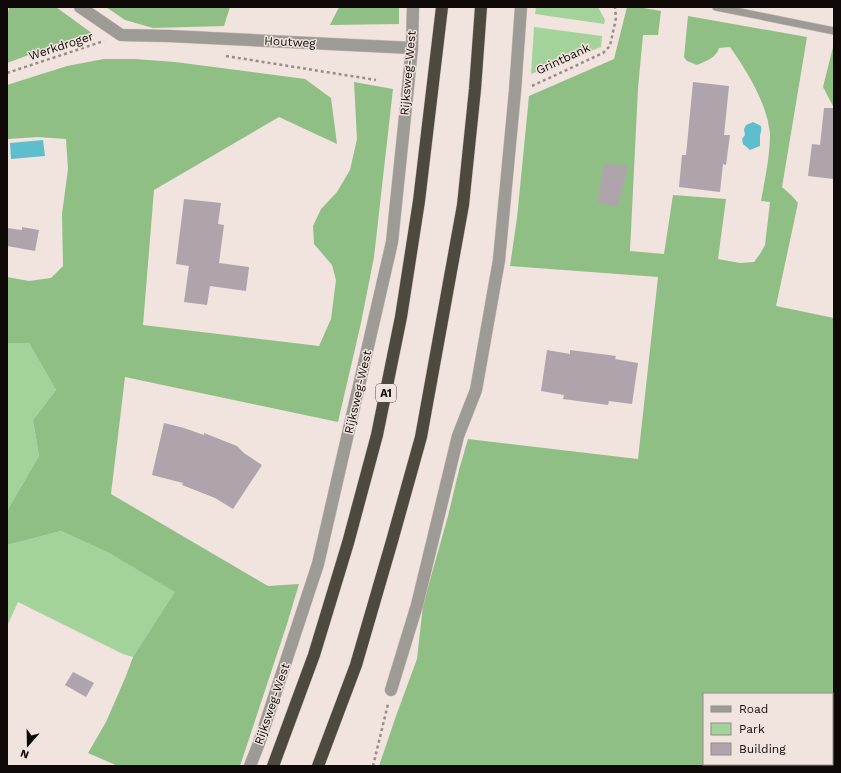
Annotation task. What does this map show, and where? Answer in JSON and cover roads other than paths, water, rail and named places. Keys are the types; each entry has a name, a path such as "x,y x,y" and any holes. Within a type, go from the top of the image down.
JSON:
{"highway":[{"name":"A1","path":"273,766 314,655 348,543 377,435 401,317 417,216 442,7"},
{"path":"318,766 356,665 421,437 463,205 475,89 481,7"}],"street":[{"name":"Houtweg","path":"80,7 121,36 169,36 412,48"},
{"name":"Rijksweg-West","path":"250,766 259,744 318,564 392,242 412,48 413,7"},
{"path":"391,690 417,605 458,436 476,390 499,260 515,92 521,7"}],"lane":[{"path":"716,7 834,31"}],"water":[{"path":"753,122 761,126 760,146 750,150 743,144 742,139 745,135 744,129 746,125"},
{"path":"43,140 45,156 11,159 10,143"}]}
